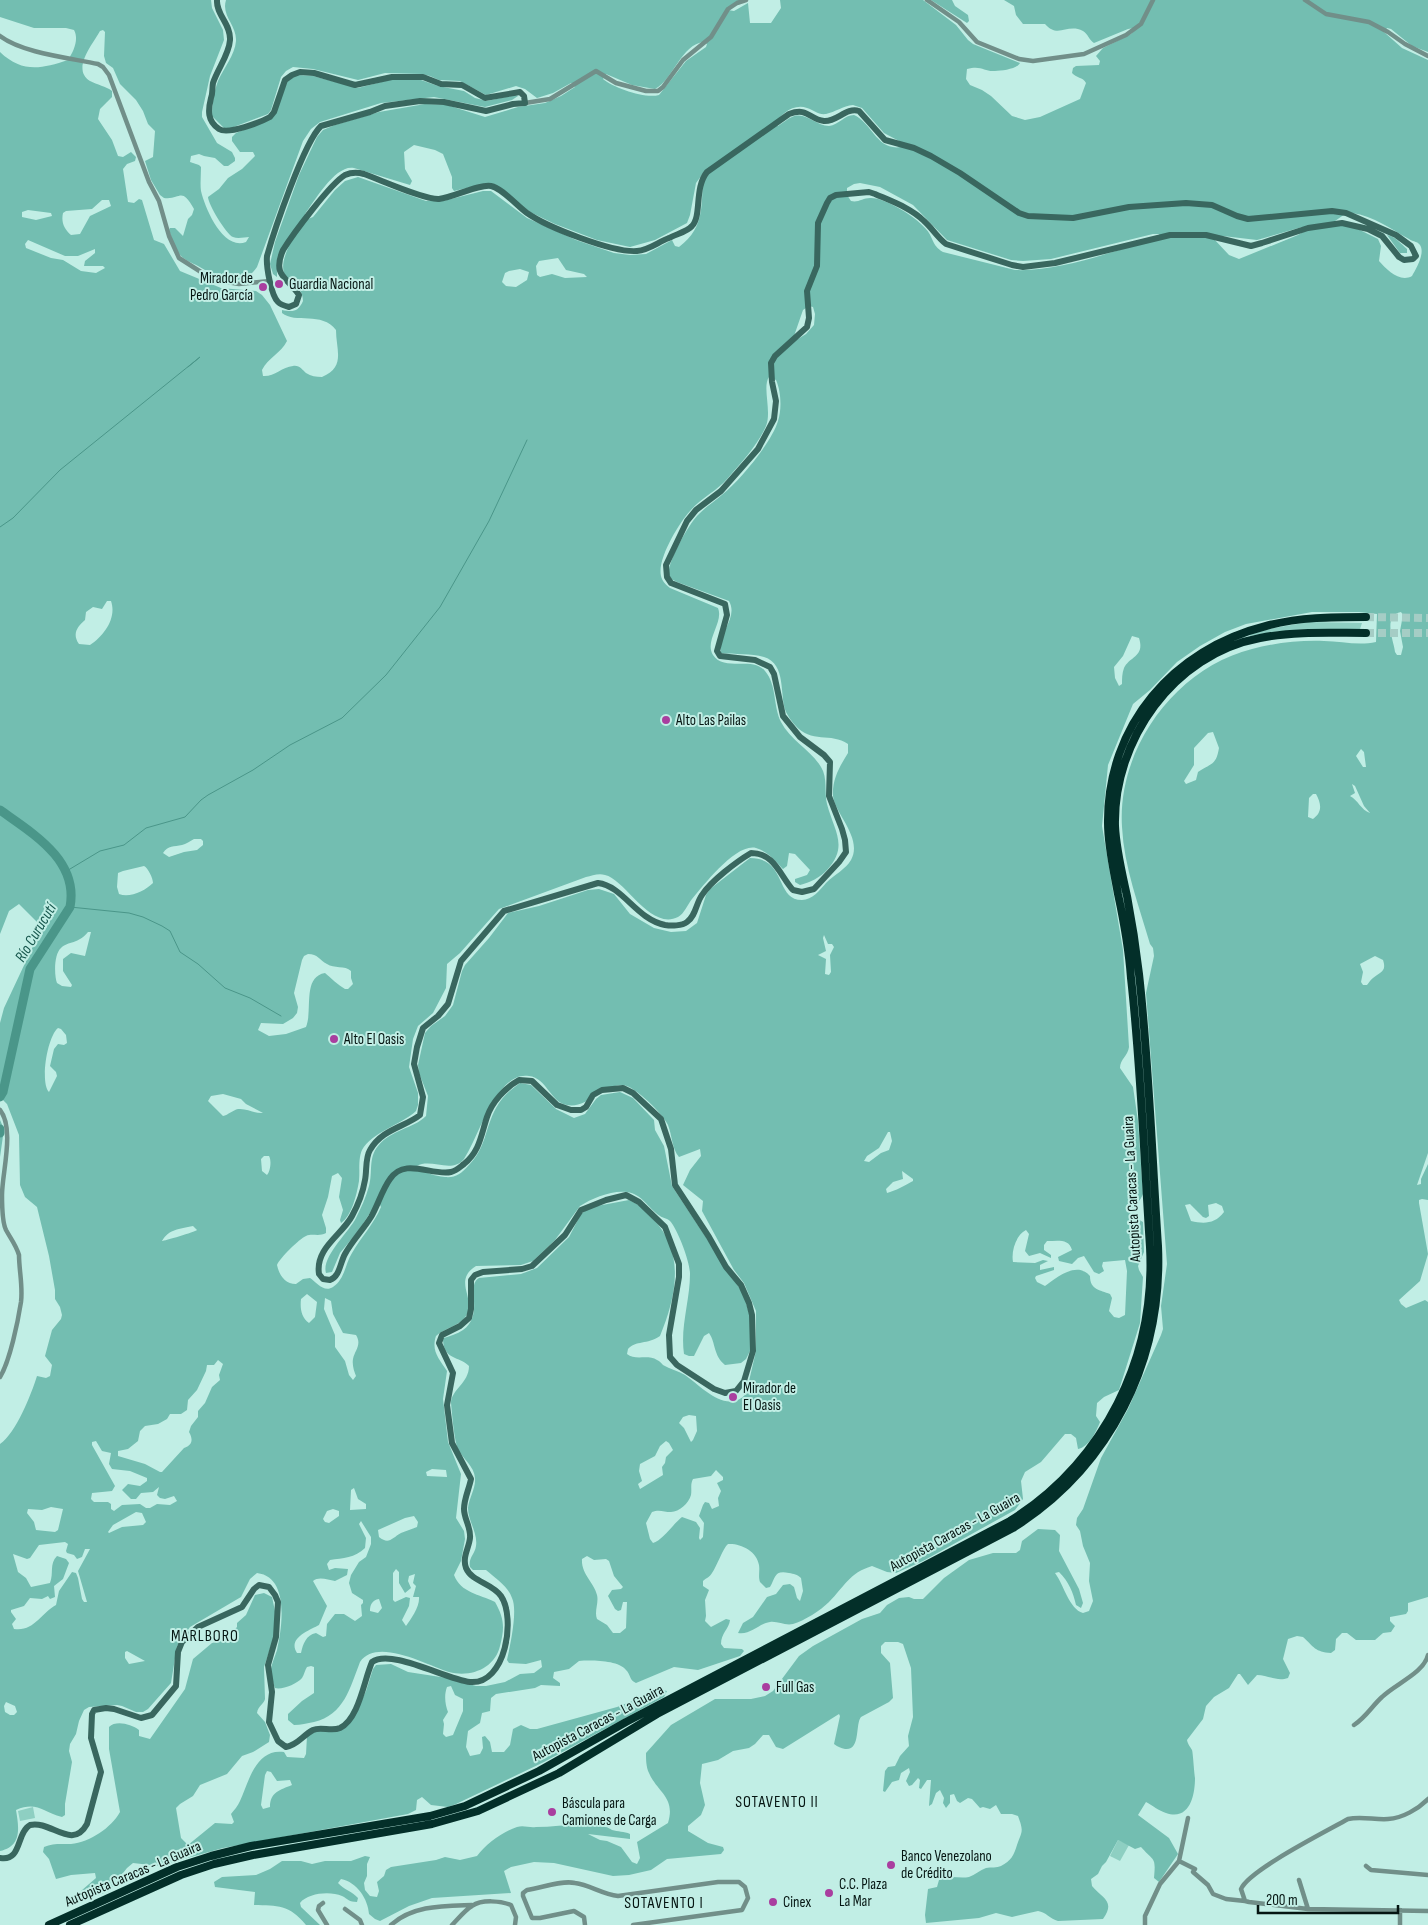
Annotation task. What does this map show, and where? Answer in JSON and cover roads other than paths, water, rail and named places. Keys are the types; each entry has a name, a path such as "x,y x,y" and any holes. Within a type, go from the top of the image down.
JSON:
{"highway":[{"name":"Autopista Caracas - La Guaira","path":"49,1925 177,1867 211,1856 271,1843 430,1816 475,1802 1010,1521 1038,1502 1068,1475 1106,1425 1124,1391 1140,1343 1150,1287 1150,1247 1132,984 1125,930 1108,835 1110,793 1120,753 1139,713 1157,689 1181,668 1214,646 1265,626 1289,621 1319,618 1366,618"},
{"name":"Autopista Caracas - La Guaira","path":"70,1925 181,1875 222,1862 292,1848 424,1826 478,1811 559,1772 657,1714 1013,1528 1042,1508 1073,1480 1105,1440 1127,1401 1144,1358 1154,1320 1157,1294 1158,1246 1136,947 1116,834 1117,794 1127,756 1146,717 1162,694 1185,673 1217,652 1243,642 1276,635 1366,632"}],"main road":[{"path":"0,1858 10,1858 14,1855 23,1832 30,1825 43,1825 68,1836 80,1833 84,1829 101,1772 91,1738 92,1714 94,1710 114,1709 141,1718 152,1715 176,1686 178,1652 182,1642 198,1627 242,1607 254,1589 259,1585 269,1587 278,1602 275,1642 268,1665 272,1692 270,1722 278,1741 286,1747 295,1744 314,1730 334,1730 346,1724 356,1708 372,1662 377,1659 387,1658 420,1666 470,1682 485,1679 494,1670 500,1662 504,1650 507,1613 497,1591 474,1577 465,1566 465,1554 469,1544 470,1530 465,1516 464,1505 471,1479 452,1443 447,1404 453,1373 439,1343 442,1335 460,1326 468,1318 471,1309 471,1280 475,1275 483,1272 528,1268 538,1262 565,1235 581,1210 606,1200 629,1196 639,1202 665,1227 679,1264 679,1277 669,1335 670,1357 677,1365 720,1392 736,1390 744,1381 752,1356 754,1339 751,1309 746,1294 726,1267 675,1185 671,1149 661,1119 633,1093 623,1088 602,1090 593,1095 586,1107 581,1110 571,1110 557,1105 532,1081 519,1080 506,1090 494,1104 487,1117 481,1142 470,1159 457,1170 450,1172 411,1168 395,1174 388,1181 380,1202 365,1227 344,1255 336,1277 330,1280 323,1279 318,1274 318,1265 324,1249 344,1228 356,1208 365,1182 370,1149 392,1129 420,1115 423,1092 414,1064 423,1028 438,1016 448,1004 461,961 504,911 598,883 613,888 631,906 646,917 666,925 680,925 688,922 691,918 700,898 708,887 751,853 767,858 778,867 790,887 802,892 814,888 844,856 846,840 829,796 830,766 828,758 800,737 783,716 774,674 770,667 756,660 725,658 718,654 717,647 727,614 725,604 671,582 666,577 668,561 687,521 696,510 721,491 755,453 772,425 776,407 771,363 775,356 808,327 807,291 816,266 818,223 830,198 869,192 917,215 946,244 1019,266 1055,263 1170,235 1206,235 1251,246 1308,228 1337,223 1355,225 1382,236 1395,253 1404,260 1413,259 1416,256 1411,246 1396,235 1369,222 1339,212 1248,219 1212,205 1186,203 1129,207 1073,218 1028,216 1019,213 931,156 914,148 886,140 862,112 855,110 826,121 802,111 789,114 707,172 699,187 696,216 691,227 639,251 604,246 539,220 526,213 493,187 486,186 448,197 430,199 364,174 355,172 347,174 332,186 290,239 280,256 280,273 284,280 298,293 299,297 296,304 288,307 278,303 270,280 267,263 268,251 301,163 316,131 321,126 385,106 420,101 444,102 486,111 525,103 524,96 520,92 484,98 462,85 441,84 423,77 392,76 355,85 320,74 300,72 285,80 270,117 231,131 223,131 212,123 208,110 214,82 229,46 230,34 217,9 217,0"}],"street":[{"path":"525,103 550,99 596,71 616,83 646,91 658,91 683,60 711,37 728,9 736,3 746,0"},
{"path":"927,0 959,22 977,42 1019,59 1033,61 1084,54 1126,35 1141,24 1154,0"},
{"path":"1305,0 1326,14 1369,22 1428,56"},
{"path":"0,36 13,44 95,63 103,67 109,75 146,176 159,200 169,236 179,258 215,279 231,283 248,284 270,280"},
{"path":"0,1110 3,1114 7,1134 2,1194 5,1228 19,1255 21,1301 4,1371 0,1377"},
{"path":"1354,1725 1365,1717 1371,1707 1382,1696 1420,1669 1428,1655"},
{"path":"1245,1901 1241,1889 1243,1884 1273,1862 1348,1819 1360,1817 1389,1819 1412,1811 1428,1799"},
{"path":"1145,1925 1145,1916 1160,1884 1178,1861 1188,1818"},
{"path":"1178,1861 1195,1869 1193,1872 1208,1886 1212,1894 1226,1899 1308,1909 1428,1911"},
{"path":"1366,1866 1371,1870 1428,1875"},
{"path":"1299,1880 1308,1909"},
{"path":"585,1925 584,1917 574,1911 532,1918 523,1893 568,1882 576,1883 606,1895 618,1896 718,1882 739,1882 745,1887 748,1898 742,1910 634,1925"},
{"path":"391,1925 408,1913 439,1906 472,1905 483,1902 504,1902 511,1905 516,1916 515,1925"},
{"path":"323,1904 319,1906 318,1910 327,1925"},
{"path":"452,1925 472,1905"},
{"path":"345,1909 360,1920 362,1925"},
{"path":"1400,1910 1400,1925"}],"waterway":[{"path":"0,527 13,518 60,470 200,357 188,367"},
{"path":"65,872 100,851 124,845 146,828 185,817 208,795 253,770 290,745 342,718 386,675 440,607 489,521 527,440"},
{"name":"Río Curucutí","path":"0,810 39,838 50,850 60,862 67,875 71,890 70,907 30,969 3,1092 0,1097"},
{"path":"70,907 129,913 162,926 170,931 180,952 198,964 225,988 250,998 281,1016"}],"tunnel":[{"path":"1366,617 1428,618"},
{"path":"1366,633 1428,633"}],"place":[{"name":"Guardia Nacional","path":"279,284"},
{"name":"Mirador de Pedro García","path":"263,287"},
{"name":"Alto Las Pailas","path":"666,720"},
{"name":"Alto El Oasis","path":"334,1039"},
{"name":"Mirador de El Oasis","path":"733,1397"},
{"name":"Full Gas","path":"766,1687"},
{"name":"Báscula para Camiones de Carga","path":"552,1812"},
{"name":"Banco Venezolano de Crédito","path":"891,1865"},
{"name":"C.C. Plaza La Mar","path":"829,1893"},
{"name":"Cinex","path":"773,1902"}],"district":[{"name":"MARLBORO","path":"205,1636"},
{"name":"SOTAVENTO II","path":"777,1802"},
{"name":"SOTAVENTO I","path":"664,1903"}]}
